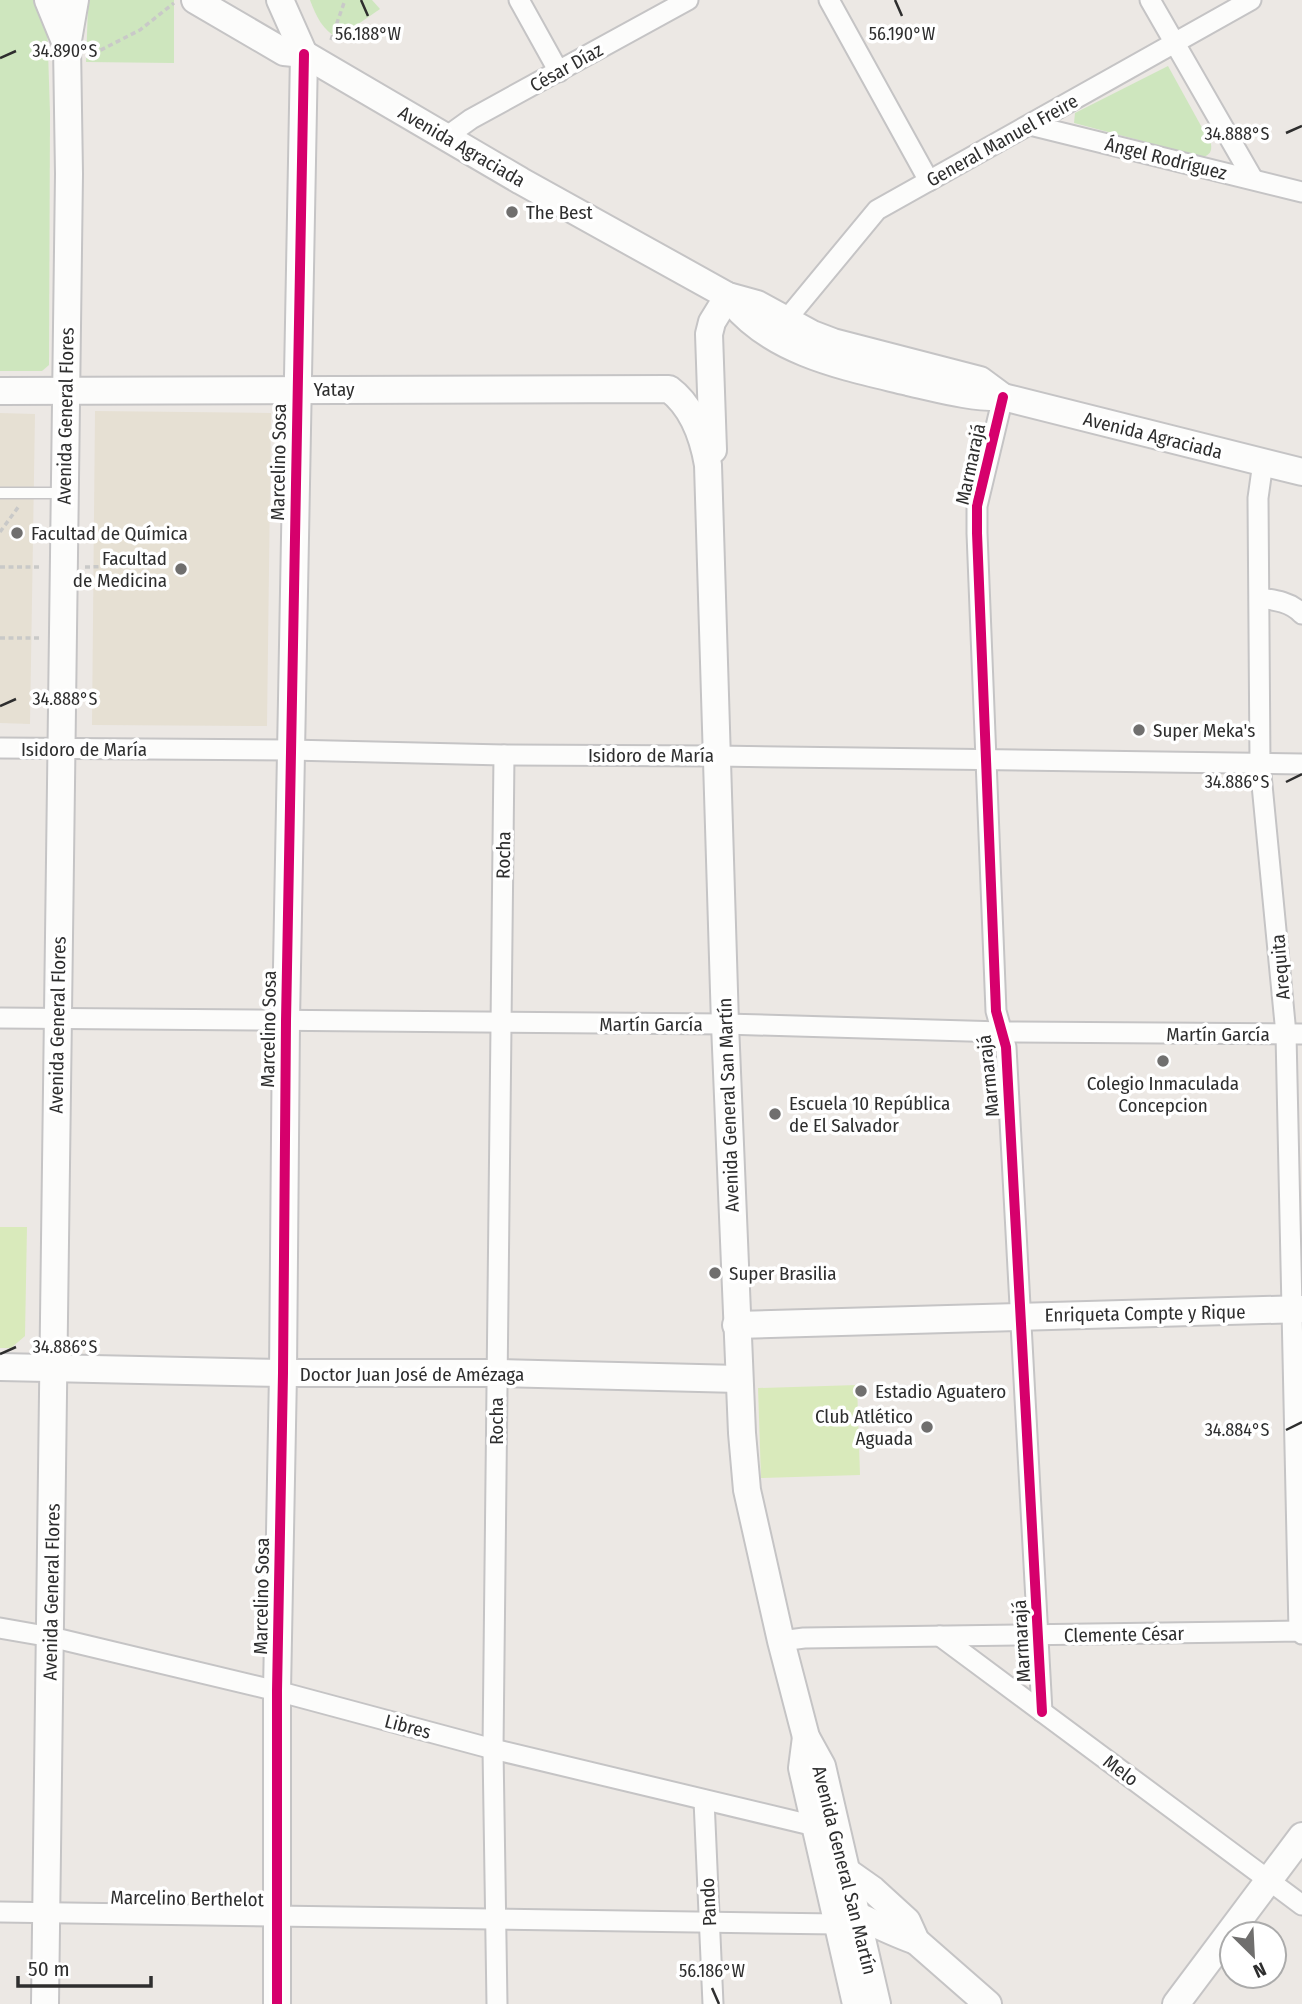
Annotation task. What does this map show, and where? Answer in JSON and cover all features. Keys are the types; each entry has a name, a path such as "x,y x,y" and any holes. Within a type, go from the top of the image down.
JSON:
{"main road":[{"name":"Avenida General Flores","path":"48,0 67,46"},
{"name":"Avenida General Flores","path":"45,2004 69,174 67,46 75,0"},
{"path":"280,0 304,54"},
{"name":"Avenida Agraciada","path":"184,1 284,52 304,54 728,296 757,304 812,334 851,348 980,380 1003,397"},
{"name":"Marcelino Sosa","path":"277,2004 277,1691 286,1021 304,54"},
{"name":"Avenida Agraciada","path":"728,296 746,318 791,346 839,365 978,398 1003,397 1263,462 1301,469"},
{"name":"Avenida General San Martín","path":"708,466 714,448 709,360 712,323 728,296"},
{"name":"Yatay","path":"0,391 297,389 677,395 709,360"},
{"name":"Avenida General San Martín","path":"677,395 700,431 708,466 736,1325 747,1490 781,1641 806,1737 822,1766 846,1871 843,1915 856,2004"},
{"name":"Enriqueta Compte y Rique","path":"736,1325 1298,1309"},
{"name":"Doctor Juan José de Amézaga","path":"0,1367 739,1379"},
{"name":"Avenida General San Martín","path":"806,1737 802,1768 815,1826 843,1915 877,2004"},
{"path":"1176,2004 1302,1836"},
{"path":"846,1871 873,1890 907,1921 916,1941"},
{"path":"843,1915 916,1941 988,2004"}],"street":[{"path":"519,0 559,72"},
{"name":"César Díaz","path":"446,137 471,119 688,0"},
{"path":"829,0 929,181"},
{"path":"1150,0 1253,179"},
{"name":"General Manuel Freire","path":"786,320 877,210 1251,0"},
{"name":"Ángel Rodríguez","path":"1030,125 1302,192"},
{"name":"Marmarajá","path":"1003,397 977,506 996,1011 1006,1047 1042,1712"},
{"name":"Arequita","path":"1263,462 1258,498 1260,764 1294,1034 1301,1632"},
{"path":"1260,598 1281,601 1302,614"},
{"name":"Isidoro de María","path":"0,748 1302,764"},
{"name":"Rocha","path":"497,2004 494,1749 496,1373 504,755"},
{"name":"Martín García","path":"0,1018 725,1024 1002,1032 1294,1034"},
{"name":"Libres","path":"0,1628 51,1637 277,1691 494,1749 815,1826"},
{"name":"Clemente César","path":"781,1641 804,1638 1301,1632"},
{"name":"Melo","path":"940,1636 1302,1905"},
{"name":"Pando","path":"704,1800 713,2004"},
{"name":"Marcelino Berthelot","path":"0,1912 709,1921 843,1915"}],"lane":[{"path":"0,493 63,493"}],"path":[{"path":"331,40 345,0"},
{"path":"93,54 140,30 184,1"},
{"path":"0,532 29,493"},
{"path":"0,638 62,638"}],"shaded area":[{"name":"Facultad de Medicina","path":"95,411 271,413 267,726 92,725"},
{"name":"Facultad de Química","path":"0,413 35,414 30,724 0,723"}],"green space":[{"path":"0,0 38,0 47,20 50,113 49,365 42,371 0,371"},
{"path":"90,0 174,0 174,63 86,62"},
{"path":"310,0 372,0 380,9 338,38 321,22"},
{"path":"1168,66 1211,144 1211,151 1207,155 1203,157 1074,123 1075,113"},
{"path":"0,1227 27,1227 25,1336 11,1348 0,1348"},
{"name":"Club Atlético Aguada","path":"857,1385 860,1475 761,1478 758,1388"}],"cycle path":[{"path":"277,2004 277,1691 286,1021 304,54"},
{"path":"1003,397 977,506 977,533 996,1011 1006,1047 1042,1712"}],"place":[{"name":"The Best","path":"512,212"},
{"name":"Facultad de Química","path":"17,533"},
{"name":"Facultad de Medicina","path":"181,569"},
{"name":"Super Meka's","path":"1139,730"},
{"name":"Colegio Inmaculada Concepcion","path":"1163,1061"},
{"name":"Escuela 10 República de El Salvador","path":"775,1114"},
{"name":"Super Brasilia","path":"715,1273"},
{"name":"Estadio Aguatero","path":"861,1391"},
{"name":"Club Atlético Aguada","path":"927,1427"}]}
